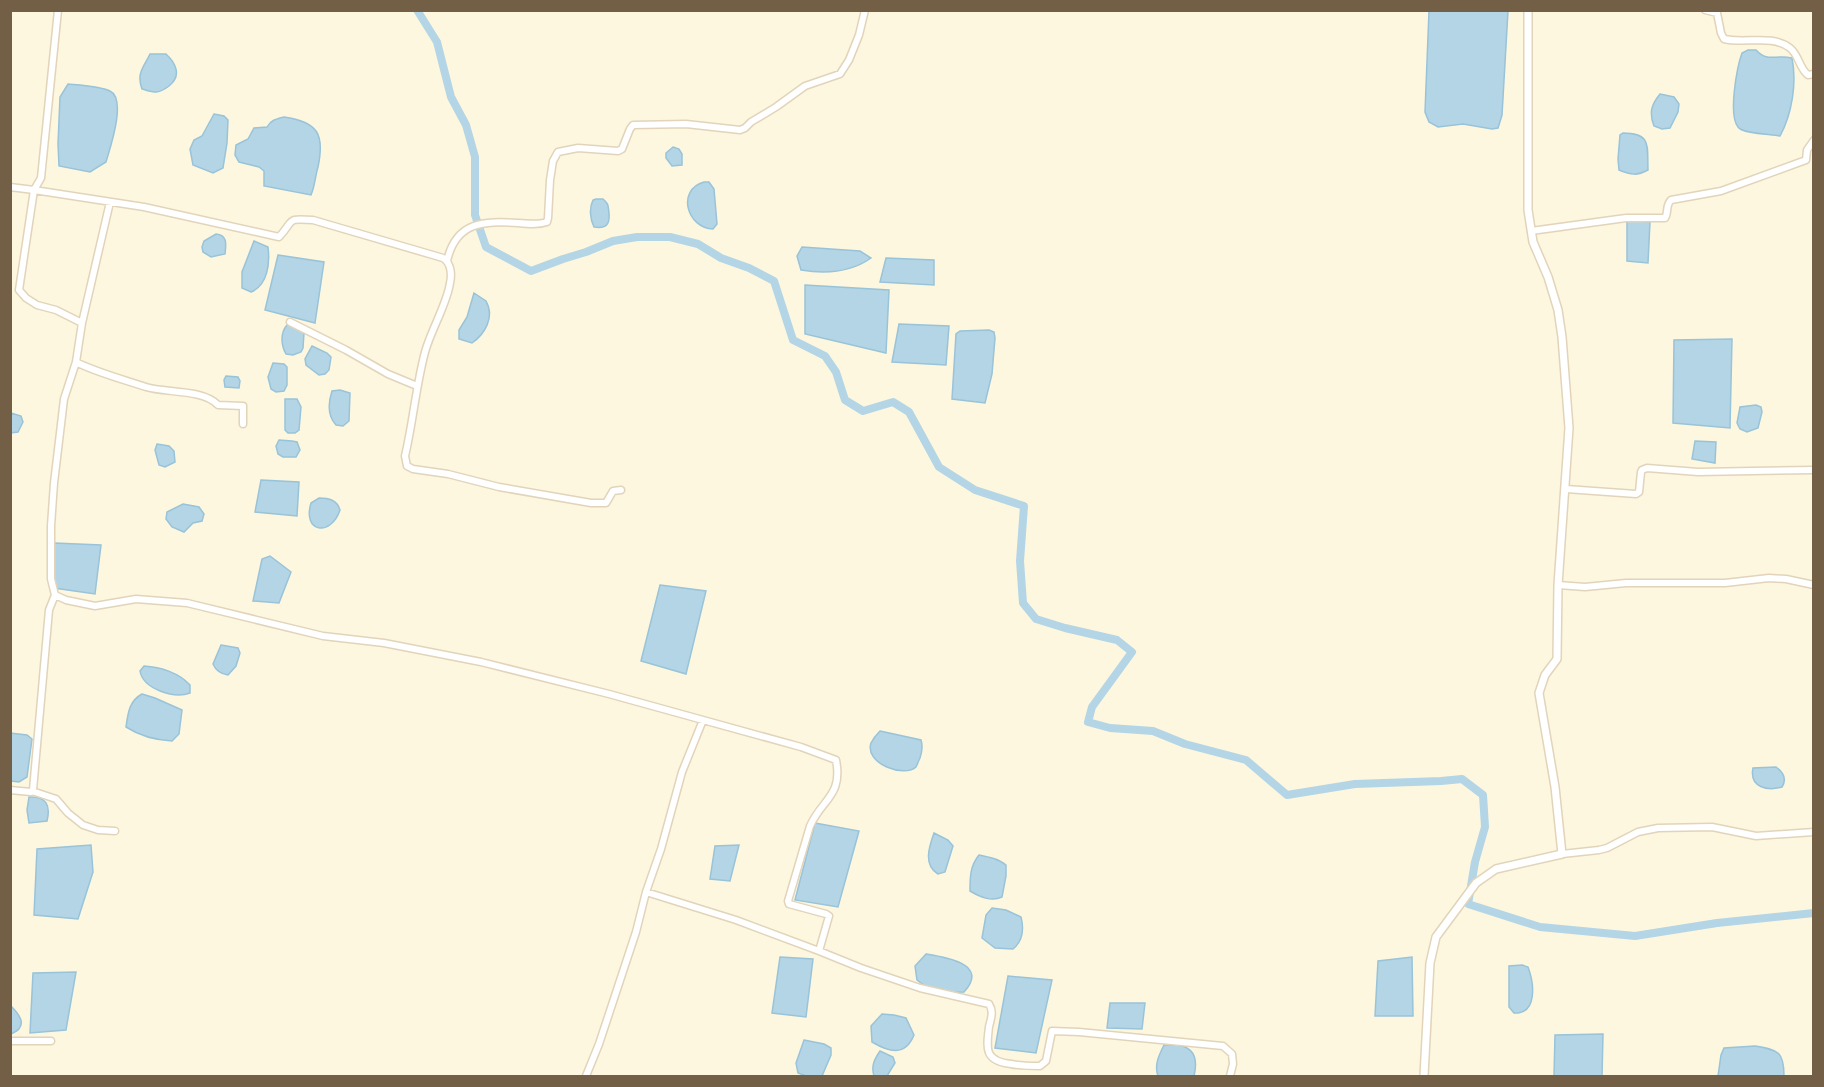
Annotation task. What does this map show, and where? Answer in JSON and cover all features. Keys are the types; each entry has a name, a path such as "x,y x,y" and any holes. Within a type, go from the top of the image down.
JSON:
{"street":[{"path":"58,10 41,178 34,190 19,290 37,305 56,310 82,323"},
{"path":"621,490 612,491 606,503 591,503 499,487 407,466 405,456 417,386 426,348 451,280 447,261 452,244 469,227 482,223 540,224 547,222 553,161 558,152 578,148 618,151 622,149 633,125 686,124 740,130 746,128 805,86 838,75 849,60 859,35 865,10"},
{"path":"1528,10 1528,210 1533,242 1548,276 1558,310 1569,428 1558,585 1557,659 1545,675 1539,693 1562,854"},
{"path":"1705,10 1717,13 1724,39 1784,44 1796,54 1804,73 1814,74"},
{"path":"1531,231 1626,218 1665,218 1667,205 1671,200 1721,191 1806,160 1807,150 1814,140"},
{"path":"10,187 110,202 279,237 282,236 289,222 295,218 314,220 447,261"},
{"path":"32,791 49,610 55,595 51,570 51,526 64,399 76,362 82,323 110,202"},
{"path":"290,322 388,374 417,386"},
{"path":"76,362 148,388 189,393 214,401 218,405 243,406 243,424"},
{"path":"1566,489 1636,494 1640,489 1641,472 1647,468 1698,472 1814,470"},
{"path":"1558,585 1585,587 1626,583 1725,583 1769,578 1814,585"},
{"path":"55,595 66,600 95,606 136,599 187,603 323,636 384,643 481,662 609,694 801,747 836,760 835,788 829,800 813,818 788,901 789,904 829,916 819,951"},
{"path":"586,1077 636,932 682,772 703,720"},
{"path":"10,790 32,791 56,799 83,825 98,830 115,831"},
{"path":"1424,1077 1430,963 1436,937 1476,883 1496,869 1562,854 1607,848 1638,832 1658,828 1712,827 1756,836 1814,832"},
{"path":"646,892 736,920 920,988 989,1004 993,1012 987,1048 992,1059 997,1062 1040,1066 1046,1061 1052,1031 1079,1032 1223,1046 1232,1054 1233,1064 1230,1077"},
{"path":"10,1041 51,1041"}],"water":[{"path":"1429,11 1508,11 1502,115 1498,128 1463,124 1438,127 1429,122 1425,112"},
{"path":"1756,50 1768,57 1792,58 1794,78 1792,98 1788,118 1780,136 1745,131 1738,127 1735,121 1736,79 1742,53"},
{"path":"150,54 166,54 173,61 176,70 173,82 160,91 152,92 142,89 140,83 142,70"},
{"path":"68,84 106,89 115,96 117,104 114,135 106,162 90,172 59,166 60,97"},
{"path":"1660,94 1674,97 1679,104 1678,112 1670,128 1662,129 1654,126 1652,121 1652,109"},
{"path":"214,114 224,116 228,120 223,168 213,173 193,165 190,149 194,140 202,136"},
{"path":"284,117 312,126 319,138 320,156 311,195 264,186 264,171 259,167 239,162 235,155 236,145 248,139 254,128 267,127 274,120"},
{"path":"1623,133 1639,135 1643,138 1647,148 1648,170 1634,174 1619,170 1620,135"},
{"path":"673,147 679,149 682,154 682,165 672,166 666,158 666,153"},
{"path":"709,182 714,189 717,224 713,229 697,222 691,216 688,208 690,193 695,186"},
{"path":"596,199 603,199 608,207 609,221 602,227 594,227 591,217 592,203"},
{"path":"1627,220 1650,222 1648,263 1627,261"},
{"path":"216,234 224,238 225,254 211,257 203,252 202,247 204,241"},
{"path":"254,241 268,247 269,260 264,279 257,289 251,292 242,288 242,272"},
{"path":"802,247 860,251 871,258 855,267 837,271 801,270 797,256"},
{"path":"278,255 324,262 315,323 265,310"},
{"path":"886,258 934,260 934,285 880,282"},
{"path":"805,285 889,290 886,353 805,334"},
{"path":"474,293 486,301 489,307 489,319 485,330 472,343 459,339 459,330 467,317"},
{"path":"899,324 949,326 946,365 892,362"},
{"path":"287,325 296,327 304,333 301,352 293,355 286,354 282,343 282,335"},
{"path":"989,330 994,332 995,338 992,374 985,403 952,399 956,334 960,331"},
{"path":"1732,339 1730,428 1673,423 1674,340"},
{"path":"312,346 331,357 329,370 325,374 319,375 306,365 305,359"},
{"path":"273,363 284,364 287,367 287,385 284,391 276,392 271,389 268,377"},
{"path":"226,376 238,377 239,388 225,387"},
{"path":"340,390 350,393 349,421 343,426 336,425 329,409 332,391"},
{"path":"285,399 297,399 301,407 299,430 295,433 288,433 285,430"},
{"path":"1756,405 1761,407 1762,412 1758,428 1747,432 1740,429 1737,423 1740,407"},
{"path":"11,413 21,416 23,422 18,432 11,433"},
{"path":"279,440 297,442 300,450 296,457 283,457 278,454 276,446"},
{"path":"1695,441 1716,442 1715,463 1692,459"},
{"path":"157,444 169,446 174,451 175,462 165,467 159,465 155,450"},
{"path":"261,480 299,482 297,516 255,512"},
{"path":"319,498 332,500 340,510 336,519 324,528 314,526 310,521 311,503"},
{"path":"183,504 199,507 204,514 202,521 193,523 184,532 172,527 166,519 167,512"},
{"path":"54,543 101,545 95,594 54,588"},
{"path":"270,556 291,572 279,603 253,601 262,559"},
{"path":"660,585 706,591 686,674 641,661"},
{"path":"221,645 238,648 240,653 236,666 228,675 219,672 213,664"},
{"path":"144,666 163,669 181,677 190,685 190,693 176,695 153,687 142,677 140,671"},
{"path":"142,694 182,710 179,734 172,741 148,737 126,727 132,704"},
{"path":"880,731 921,740 922,751 916,767 903,771 879,763 870,751 871,743"},
{"path":"10,733 27,735 32,739 27,777 19,782 11,781"},
{"path":"1776,767 1784,776 1782,787 1766,788 1754,780 1753,768"},
{"path":"29,797 40,798 46,803 48,806 47,821 29,823 27,810"},
{"path":"815,823 859,831 838,907 795,900"},
{"path":"934,833 948,840 953,846 945,872 938,874 930,866 929,861 929,850"},
{"path":"91,845 93,872 78,919 34,915 37,849"},
{"path":"739,845 730,881 710,879 715,846"},
{"path":"979,855 1006,865 1002,897 986,898 970,891 972,868"},
{"path":"992,908 1006,910 1021,917 1022,935 1013,949 995,948 982,938 986,915"},
{"path":"926,954 953,960 968,968 972,975 971,982 964,992 939,991 917,980 915,966"},
{"path":"780,957 813,959 806,1017 772,1013"},
{"path":"1412,957 1413,1016 1375,1016 1378,961"},
{"path":"1509,966 1528,967 1532,981 1531,1003 1522,1012 1514,1013 1509,1007"},
{"path":"76,972 66,1030 30,1033 33,973"},
{"path":"1008,976 1052,980 1036,1053 995,1048"},
{"path":"1110,1003 1145,1003 1142,1029 1107,1028"},
{"path":"11,1006 18,1014 21,1025 11,1034"},
{"path":"882,1014 906,1018 914,1035 906,1047 901,1050 890,1050 872,1042 871,1026"},
{"path":"1603,1034 1602,1076 1554,1076 1555,1035"},
{"path":"804,1040 824,1044 831,1048 831,1055 822,1076 806,1076 798,1073 796,1063"},
{"path":"1164,1045 1180,1045 1190,1050 1195,1060 1194,1076 1158,1076 1157,1064"},
{"path":"1755,1046 1775,1051 1781,1057 1784,1076 1718,1076 1724,1048"},
{"path":"880,1051 893,1057 895,1063 887,1076 874,1076 874,1063"}],"waterway":[{"path":"417,10 437,42 451,97 466,125 475,157 475,215 486,247 531,271 613,241 637,237 670,237 698,244 721,258 749,268 774,281 793,340 825,356 836,372 845,400 863,411 893,402 909,412 939,467 975,490 1024,506 1020,561 1023,603 1036,619 1117,640 1132,652 1092,707 1088,722 1110,728 1153,731 1185,744 1246,760 1287,795 1355,784 1462,779 1483,795 1485,827 1475,862 1468,904 1540,927 1635,936 1717,923 1814,913"}]}
